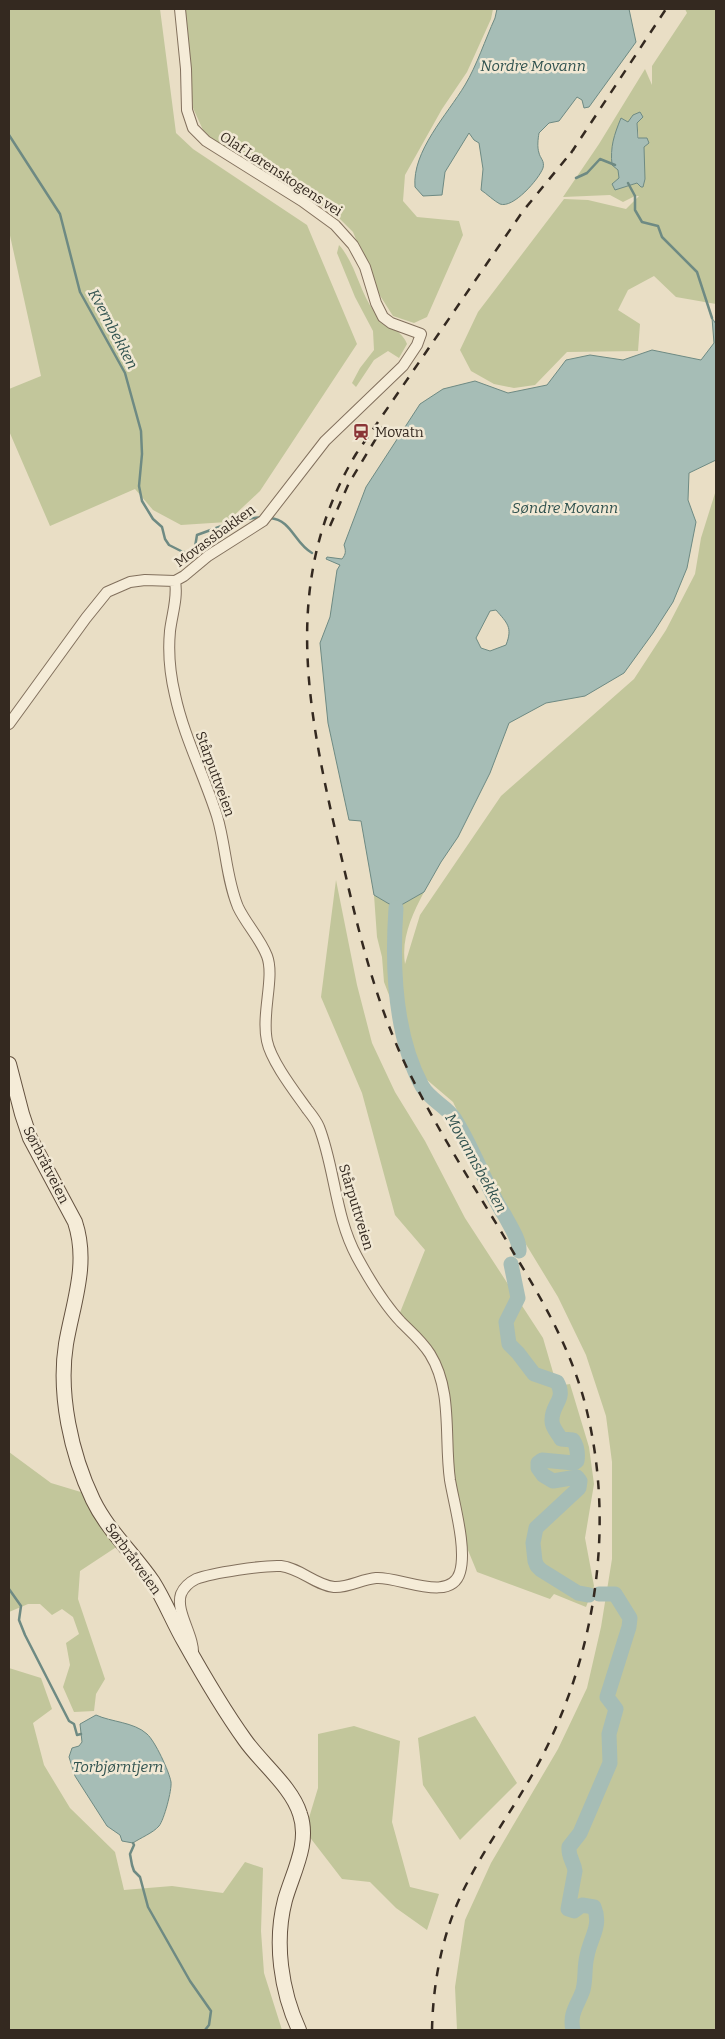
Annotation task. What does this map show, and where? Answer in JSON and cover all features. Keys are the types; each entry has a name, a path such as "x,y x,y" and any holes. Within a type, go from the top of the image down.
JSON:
{"street":[{"name":"Olaf Lørenskogens vei","path":"180,9 184,35 187,110 193,128 206,141 336,224 353,245 365,267 376,303 383,317 391,323 420,334"},
{"name":"Movassbakken","path":"9,724 90,612 107,592 130,582 145,580 175,581 208,556 265,518 325,441 403,366 418,345 420,334"},
{"name":"Stårputtveien","path":"175,581 176,596 170,642 175,696 193,756 216,811 229,875 238,906 257,936 268,960 269,973 265,1010 268,1046 292,1088 318,1126 342,1217 354,1252 389,1307 419,1338 435,1363 447,1412 449,1474 458,1520 462,1558 458,1577 454,1583 443,1587 425,1586 382,1578 333,1587 281,1566 257,1568 195,1579 184,1588 180,1600 193,1643 193,1657"},
{"name":"Sørbråtveien","path":"9,1064 30,1138 68,1207 78,1232 81,1272 66,1343 64,1386 67,1417 77,1456 92,1499 130,1554 151,1580 193,1657 244,1739 290,1794 301,1816 303,1843 285,1900 280,1935 287,1996 299,2030"}],"green space":[{"path":"9,9 160,9 176,133 193,149 307,225 357,344 260,491 227,522 181,525 153,510 135,489 50,526 9,431 9,389 41,376 9,231"},
{"path":"182,9 493,9 491,19 467,72 442,109 405,175 403,201 417,217 459,221 463,235 427,317 414,323 393,316 379,294 353,232 334,213 300,192 243,162 221,148 203,130 193,108"},
{"path":"685,9 716,9 716,304 676,297 654,276 628,290 618,310 640,324 638,351 567,352 535,385 514,388 494,384 471,371 460,350 478,312 564,199 588,200 626,209 639,196 623,202 610,195 563,197 599,144 645,69 652,85 652,66 687,13","holes":["640,112 637,122 644,176 637,183 615,190 619,178 619,170 612,165 611,151"]},
{"path":"339,245 350,261 374,311 398,331 407,344 399,358 388,351 374,360 356,387 352,383 360,368 374,350 373,331 355,297 337,253"},
{"path":"716,490 716,2030 457,2030 455,1987 465,1920 491,1863 558,1749 587,1688 601,1627 612,1559 612,1462 606,1416 586,1355 558,1297 507,1213 453,1102 426,1079 406,1037 405,1023 404,1034 384,982 382,957 377,937 374,895 396,908 424,892 408,927 404,954 405,964 420,915 501,796 634,679 666,630 695,574 701,538"},
{"path":"336,880 357,985 372,1043 395,1092 425,1141 465,1218 543,1338 557,1386 570,1384 589,1447 594,1484 585,1538 594,1586 586,1607 554,1594 550,1599 477,1572 465,1543 452,1478 437,1359 427,1340 399,1315 425,1250 395,1215 362,1093 321,997"},
{"path":"9,1452 51,1483 94,1496 127,1540 80,1571 78,1599 105,1679 96,1694 94,1711 74,1712 63,1687 70,1665 66,1643 79,1634 73,1617 62,1609 52,1615 40,1604 28,1604 9,1612"},
{"path":"9,1668 41,1678 52,1709 33,1723 44,1765 70,1808 115,1852 124,1890 172,1886 223,1893 245,1862 263,1868 261,1931 264,1973 282,2030 9,2030"},
{"path":"475,1716 517,1783 460,1840 423,1785 418,1738"},
{"path":"354,1726 400,1741 392,1822 410,1887 439,1894 427,1930 396,1908 370,1882 342,1879 305,1831 318,1788 318,1734"}],"water":[{"name":"Nordre Movann","path":"497,9 629,9 636,42 589,107 584,108 582,100 577,97 559,121 549,123 539,133 538,148 543,168 531,186 518,198 512,202 500,204 481,190 483,169 479,143 469,133 445,172 442,195 423,196 415,187 419,160 432,134 458,97 469,77 495,18"},
{"path":"640,112 643,117 637,123 638,138 647,138 649,143 644,147 645,179 643,187 637,183 615,190 612,184 619,178 618,170 612,165 612,147 615,136 621,118 628,122 633,115"},
{"name":"Søndre Movann","path":"712,318 716,324 716,460 689,473 688,500 696,522 687,568 673,602 624,673 585,696 546,703 509,723 490,773 458,837 424,892 396,908 374,895 361,821 349,820 328,723 320,643 330,617 337,570 340,565 326,559 327,557 342,559 344,556 344,545 366,487 420,404 443,389 475,381 508,393 547,385 566,360 590,355 623,360 652,350 701,360 714,343","holes":["496,610 506,622 509,634 506,645 490,651 481,648 476,638 490,611"]},
{"name":"Torbjørntjern","path":"96,1715 136,1727 147,1734 158,1749 170,1777 170,1791 161,1823 153,1831 133,1843 122,1841 120,1835 107,1826 75,1776 69,1757 72,1748 79,1746 82,1742 80,1724"}],"waterway":[{"name":"Kvernbekken","path":"9,135 60,214 80,292 125,373 141,431 142,454 139,486 142,501 153,519 162,527 165,539 169,545 183,552 194,553 197,535 238,520 262,517"},
{"path":"576,178 587,173 600,159 615,165"},
{"path":"628,183 635,196 635,210 642,222 658,226 662,237 697,272 712,318"},
{"name":"Kvernbekken","path":"270,518 288,527 301,544 312,553"},
{"name":"Movannsbekken","path":"396,908 394,953 397,999 400,1022 413,1066 425,1091 451,1114 461,1130 491,1192 514,1233 519,1251"},
{"name":"Movannsbekken","path":"511,1264 518,1298 506,1322 509,1344 534,1374 557,1382 560,1388 560,1398 552,1415 552,1424 561,1439"},
{"name":"Movannsbekken","path":"561,1439 573,1440 577,1450 577,1461 574,1463 542,1460 538,1463 538,1468 543,1475 553,1481 577,1477 580,1481 579,1488 536,1528 533,1543 535,1561 541,1570 578,1593 589,1595"},
{"path":"9,1589 21,1606 19,1620 25,1635 69,1721 74,1724 77,1735 81,1734"},
{"name":"Movannsbekken","path":"573,2030 573,2014 583,1990 586,1960 597,1920 594,1907 582,1905 574,1911 568,1909 575,1871 569,1854 569,1847 580,1833 610,1763 609,1734 616,1709 607,1697 629,1627 630,1618 615,1594 599,1594"},
{"path":"133,1843 130,1854 132,1865 134,1871 140,1877 148,1907 190,1981 211,2011 209,2025 205,2030"}],"railway":[{"path":"571,153 666,9"},
{"path":"432,2030 434,1995 440,1959 449,1924 463,1891 536,1768 556,1727 572,1685 585,1641 594,1596 599,1551 599,1505 596,1460 582,1394 558,1332 527,1274 449,1146 413,1080 380,1001 356,919 320,760 312,708 308,656 308,605 316,554 331,504 356,454 523,211 574,149"},
{"path":"330,526 349,483 383,427"}],"place":[{"name":"Movatn","path":"361,432"}]}
